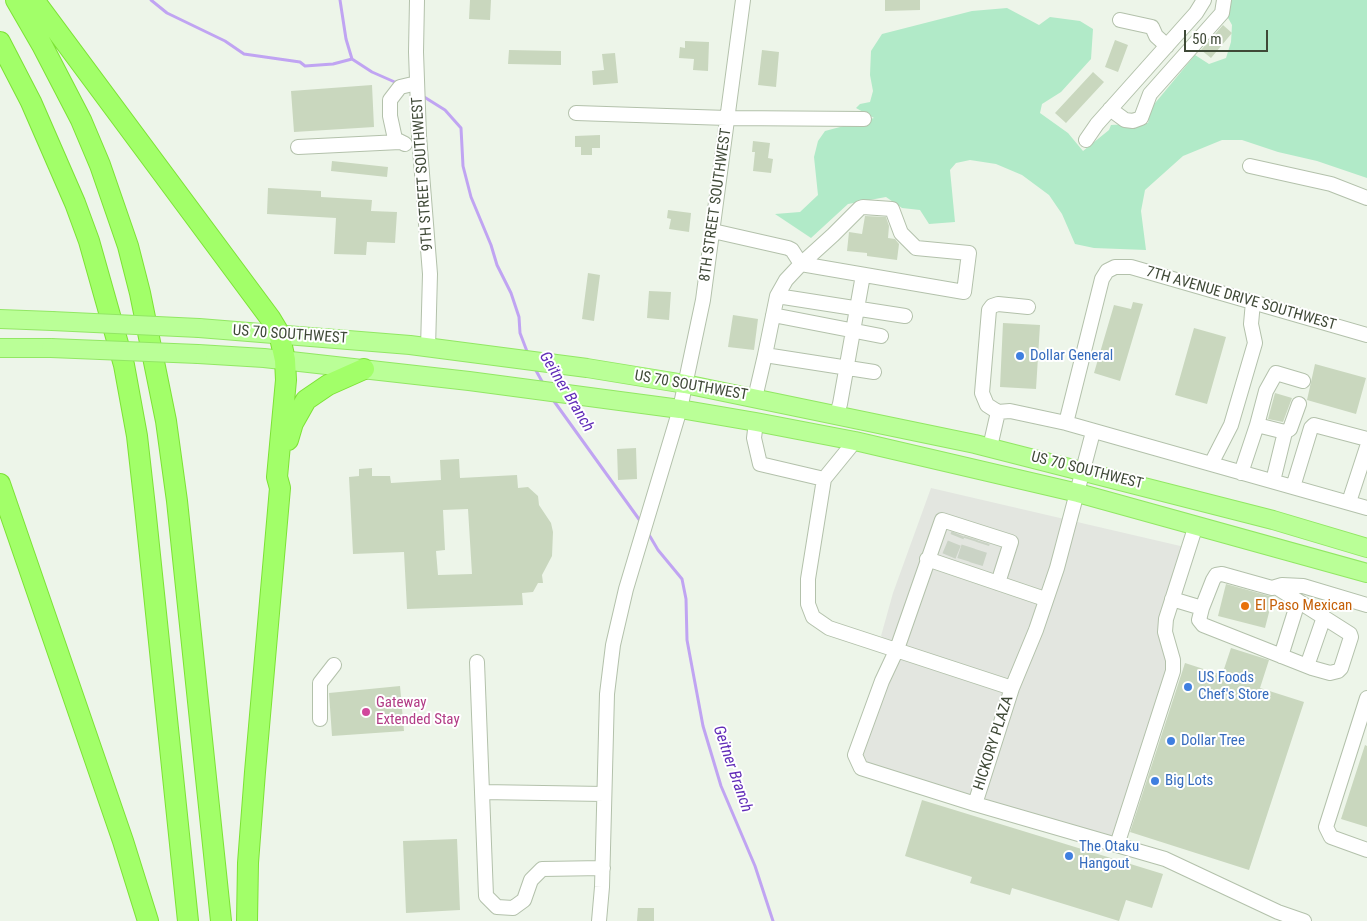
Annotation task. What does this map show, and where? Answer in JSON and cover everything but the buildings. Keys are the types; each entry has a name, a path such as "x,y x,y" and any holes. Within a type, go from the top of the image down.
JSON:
{"highway":[{"path":"16,0 51,61 81,120 100,164 128,246 140,293 166,420 175,483 221,921"},
{"path":"34,0 270,318 279,333 285,360 286,380 277,477 280,488"},
{"path":"0,42 31,102 75,203 94,258 124,365 136,428 188,921"},
{"path":"247,921 248,863 280,488 284,478 290,434 301,407 320,389 364,369"},
{"path":"0,484 123,842 148,921"}],"main road":[{"name":"US 70 SOUTHWEST","path":"0,319 279,333 428,348 587,368 685,384 990,448 1084,470 1273,520 1367,548"},
{"name":"US 70 SOUTHWEST","path":"0,348 51,348 198,354 285,360 469,381 680,409 855,441 1078,493 1367,573"}],"street":[{"name":"9TH STREET SOUTHWEST","path":"417,0 417,83 420,149 430,274 428,348"},
{"name":"8TH STREET SOUTHWEST","path":"598,921 603,868 607,694 613,645 626,589 680,409 703,300 743,0"},
{"path":"1086,140 1110,109 1196,13 1204,0"},
{"path":"1110,109 1121,118 1129,121 1137,120 1144,115 1150,94 1222,12 1224,0"},
{"path":"1120,20 1152,27 1156,36 1167,46"},
{"path":"417,83 400,87 390,100 390,116 395,139 420,149"},
{"path":"576,113 727,118 864,119"},
{"path":"298,148 400,142"},
{"path":"1250,166 1331,184 1367,198"},
{"path":"713,231 788,248 792,250 801,264 964,292 970,256 968,253 916,248 902,233 892,210 866,206 860,208 801,264 786,280 777,296 755,398"},
{"name":"7TH AVENUE DRIVE SOUTHWEST","path":"1066,423 1102,279 1107,272 1115,267 1131,267 1367,336"},
{"path":"836,416 862,274"},
{"path":"777,296 906,316"},
{"path":"1211,464 1231,425 1256,343 1251,324 1253,302"},
{"path":"1028,307 998,304 992,306 989,310 982,393 987,405 998,412 1010,411 1066,423 1367,508"},
{"path":"773,315 881,336"},
{"path":"765,354 874,372"},
{"path":"1242,472 1266,391 1276,373 1303,381"},
{"path":"1273,481 1286,432 1290,429 1299,404"},
{"path":"990,448 998,412"},
{"path":"756,422 754,438 760,464 824,479"},
{"path":"1257,424 1286,432"},
{"path":"1293,486 1311,428 1314,425 1367,439"},
{"name":"HICKORY PLAZA","path":"1093,432 1057,568 1012,688 975,804 1165,859 1278,912 1304,921"},
{"path":"855,441 824,479 808,579 808,604 813,617 830,628 1012,688"},
{"path":"1349,502 1367,447"},
{"path":"975,804 861,768 855,755 860,737 897,649 942,520 972,534 1011,542 998,583"},
{"path":"1117,845 1173,671 1173,660 1165,632 1166,619 1196,525"},
{"path":"927,559 948,561 969,567 998,583 1045,599"},
{"path":"1276,587 1350,634 1351,637 1341,668 1330,673 1308,666 1203,625 1199,620 1216,575 1222,574 1272,588 1276,587 1295,585 1303,586 1367,605"},
{"path":"1172,599 1202,608"},
{"path":"1281,656 1298,602"},
{"path":"1308,666 1324,617"},
{"path":"476,662 486,896 497,907 505,909 519,904 528,893 530,880 542,869 603,868"},
{"path":"320,719 320,683 334,665"},
{"path":"1367,698 1363,721 1326,827 1331,837 1367,850"},
{"path":"482,792 604,794"}],"green space":[{"path":"1228,0 1367,0 1367,178 1317,161 1278,152 1242,140 1222,140 1183,156 1145,190 1141,211 1146,250 1094,248 1075,244 1062,214 1049,195 1022,175 996,164 970,160 956,163 950,170 955,222 929,224 920,210 902,208 886,197 848,204 811,238 775,214 800,212 818,195 814,157 818,141 825,131 874,118 856,108 860,104 870,102 873,91 870,75 871,51 882,34 972,11 1007,8 1039,25 1050,17 1080,21 1093,29 1091,59 1061,92 1042,104 1040,113 1068,133 1083,151 1109,130 1111,125 1148,123 1151,108 1195,55 1209,64 1226,58 1231,42 1232,25 1227,16"}],"shaded area":[{"path":"931,488 1189,548 1166,619 1173,660 1117,845 861,768 860,737 897,649 881,636 893,593"}],"waterway":[{"name":"Geitner Branch","path":"151,0 167,13 225,41 244,54 300,62 305,66 333,64 352,59 372,72 397,83"},
{"path":"340,0 346,39 352,59"},
{"name":"Geitner Branch","path":"421,95 445,110 461,128 463,166 471,197 491,245 497,265 511,293 519,317 520,333 528,354"},
{"name":"Geitner Branch","path":"534,367 544,385"},
{"name":"Geitner Branch","path":"551,397 641,522"},
{"name":"Geitner Branch","path":"648,533 658,550 682,579 686,599 687,640 703,726 721,786 755,866 773,921"}],"tunnel":[{"path":"949,556 958,534"},
{"path":"964,560 971,538"},
{"path":"976,564 983,542"}],"place":[{"name":"Dollar General","path":"1020,356"},
{"name":"El Paso Mexican","path":"1245,606"},
{"name":"US Foods Chef's Store","path":"1188,687"},
{"name":"Gateway Extended Stay","path":"366,712"},
{"name":"Dollar Tree","path":"1171,741"},
{"name":"Big Lots","path":"1155,781"},
{"name":"The Otaku Hangout","path":"1069,856"}]}
